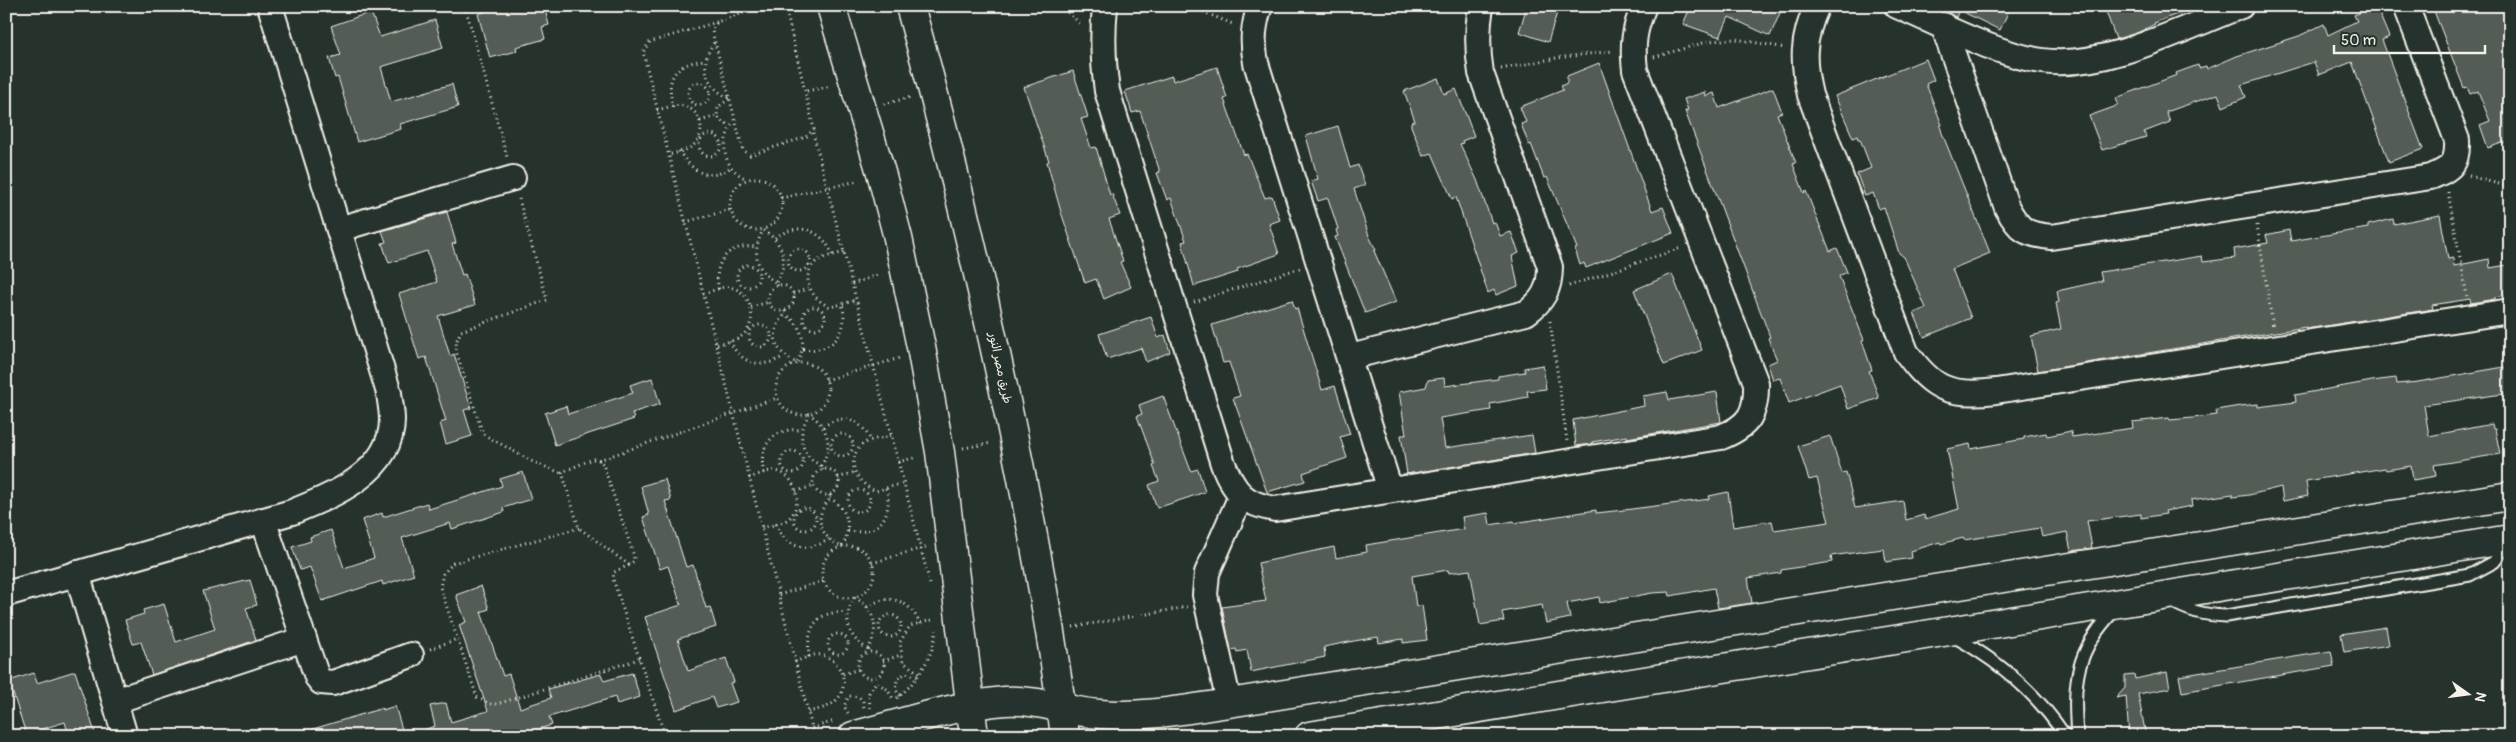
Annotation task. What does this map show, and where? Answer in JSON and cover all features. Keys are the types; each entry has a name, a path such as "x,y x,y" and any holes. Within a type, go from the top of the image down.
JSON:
{"street":[{"path":"6,594 292,512 344,487 368,472 385,449 392,421 389,393 270,6"},
{"path":"831,6 898,238 923,455 974,736"},
{"name":"طريق مصر النور","path":"910,6 934,91 968,228 1014,438 1050,631 1065,736"},
{"path":"1106,6 1102,31 1107,91 1223,464 1230,482 1241,496 1257,506 1275,509 1721,437 1738,430 1750,418 1757,401 1756,383 1642,91 1633,55 1635,26 1644,6"},
{"path":"1260,6 1252,42 1256,63 1350,357 1390,490"},
{"path":"1350,357 1526,313 1537,305 1546,294 1550,281 1550,267 1481,73 1477,35 1481,6"},
{"path":"1816,6 1805,40 1804,51 1803,68 1810,95 1906,352 1921,374 1944,388 1969,395 2510,311"},
{"path":"1897,6 2011,54 2042,62 2074,63 2106,58 2241,6"},
{"path":"1943,25 2007,208 2018,228 2032,235 2051,237 2431,177 2446,171 2458,157 2457,140 2406,6"},
{"path":"339,229 512,178"},
{"path":"1229,704 1206,604 1207,573 1241,496"},
{"path":"852,720 1007,701 1035,702 1099,714 1136,716 1229,704 2510,496"},
{"path":"263,520 317,677 321,682 327,684 411,655"},
{"path":"1309,736 2124,601 2510,540"},
{"path":"77,573 125,736"},
{"path":"115,701 304,639"}],"lane":[{"path":"2077,736 2076,689 2082,655 2099,626 2124,601"},
{"path":"1945,631 1977,650 2008,672 2035,698 2065,736"}],"path":[{"path":"465,6 546,300 461,331 456,342 457,354 483,434 531,460 561,473 579,528 629,565"},
{"path":"763,6 717,22 654,40 644,48 643,56 814,736"},
{"path":"785,6 815,126 813,133 898,462 932,585 934,574"},
{"path":"1189,6 1254,32"},
{"path":"717,22 712,31 730,99 734,124 743,150 750,155 813,133"},
{"path":"1481,73 1556,58 1633,55 1710,41 1736,39 1804,51"},
{"path":"693,103 704,103 709,94 710,87 705,60 715,42"},
{"path":"673,107 670,94 673,75 687,63 705,60"},
{"path":"693,103 688,93 693,84 699,83 730,99"},
{"path":"807,91 834,85 836,94"},
{"path":"862,111 934,91"},
{"path":"730,99 718,107 717,116 723,123 734,124"},
{"path":"689,108 693,103"},
{"path":"657,110 673,107 689,108 700,121 701,128 698,141 701,152 710,156 719,150 719,139"},
{"path":"700,121 717,116"},
{"path":"734,124 724,143 724,152 731,167 748,179"},
{"path":"668,155 690,148 708,134 715,135 724,143"},
{"path":"680,151 691,168 698,173 715,175 731,167"},
{"path":"2471,317 2446,171 2510,187"},
{"path":"855,172 860,191"},
{"path":"755,178 769,181 779,191 781,198 782,208 779,217 772,225 763,230 752,231 742,227 735,220 730,210 731,195 735,188 748,179 755,178"},
{"path":"781,198 858,182"},
{"path":"2254,205 2277,347"},
{"path":"685,222 730,210"},
{"path":"774,238 793,229 813,232 826,242 832,256"},
{"path":"763,230 774,238 794,270 799,271 810,267 819,260 844,252"},
{"path":"763,230 756,246 756,256 763,272 777,284 787,287 793,294 792,304 776,329 777,346 784,356 797,364"},
{"path":"1570,461 1546,294 1701,241"},
{"path":"719,289 717,269 728,252 746,245 756,246"},
{"path":"768,302 770,292 781,276 786,260 794,251 804,251 809,255 810,288 817,300 823,305 831,307 856,300"},
{"path":"1176,308 1320,262"},
{"path":"742,286 737,276 742,267 748,265 757,271 763,272"},
{"path":"878,265 882,284"},
{"path":"742,286 753,286 758,276 757,271"},
{"path":"852,284 880,274"},
{"path":"739,291 742,286"},
{"path":"703,294 727,287 739,291 744,295 751,307 750,341 760,347 769,341 769,331"},
{"path":"793,294 810,288"},
{"path":"751,307 768,302"},
{"path":"768,302 775,310 785,313 798,325 803,340 803,348 797,364"},
{"path":"803,348 813,350 824,348 837,339 844,325 845,314 842,304"},
{"path":"804,323 803,317 808,308 819,308 823,305"},
{"path":"798,325 804,323 813,328 823,323 823,312 819,308"},
{"path":"716,345 740,337 760,325 769,331 776,329"},
{"path":"730,340 734,349 748,362 767,364 784,356"},
{"path":"898,348 902,366"},
{"path":"826,380 901,357"},
{"path":"797,364 811,365 823,374 826,380 826,397 816,411 808,414 790,412 782,406 778,398 777,383 779,376 790,366 797,364"},
{"path":"561,473 564,469 590,460 599,460 778,398"},
{"path":"808,414 823,427 830,444 840,456 850,452 852,448 850,438 841,434 836,436 830,444 822,468 815,476 814,486 820,494 830,497 843,509 848,531 842,547"},
{"path":"808,414 801,430 804,448 808,456 822,468 832,471 838,478 838,488 830,497 821,513 822,530 829,539 842,547"},
{"path":"823,427 830,422 848,418 863,426 871,441"},
{"path":"764,473 762,453 766,444 782,431 801,430"},
{"path":"892,436 864,443 857,450 854,461 855,472 862,484 876,491 904,483"},
{"path":"898,462 923,455 1014,438"},
{"path":"852,448 857,450"},
{"path":"786,471 781,461 787,452 792,451 801,456 808,456"},
{"path":"786,471 797,471 801,467 801,456"},
{"path":"599,460 603,464 634,556 634,561 614,572 613,578 665,736"},
{"path":"749,478 772,471 784,475 789,479 796,491 796,524 805,530 814,524 814,514"},
{"path":"784,475 786,471"},
{"path":"838,478 855,472"},
{"path":"796,491 814,486"},
{"path":"849,507 849,496 853,492 864,492 869,488"},
{"path":"848,531 868,531 884,518 888,509 886,488"},
{"path":"843,509 849,507 858,512 864,511 870,502 864,492"},
{"path":"762,528 786,521 795,513 805,508 814,514 821,513"},
{"path":"775,524 785,540 802,548 812,548 829,539"},
{"path":"579,528 453,564 447,568 440,580 440,587 476,697 490,704 505,702 640,659"},
{"path":"872,563 932,545 933,555"},
{"path":"842,547 857,548 869,557 872,563 874,572 869,588 854,598 836,595 824,581 822,574 825,560 835,550 842,547"},
{"path":"779,595 824,581"},
{"path":"854,598 848,614 849,631 854,639 868,651 877,654 883,661 883,671 875,678 865,677 859,669 860,659 868,651 877,627 884,618 894,616 898,620 900,630 898,634 888,637 884,635 877,627 867,607 854,598"},
{"path":"867,607 884,599 904,601 911,607 920,624"},
{"path":"1050,631 1206,604"},
{"path":"888,704 900,696 917,677 928,660 936,632 935,611"},
{"path":"809,657 808,636 819,619 827,614 848,614"},
{"path":"917,677 901,655 900,642 905,631 910,626 936,619"},
{"path":"900,630 905,631"},
{"path":"847,639 848,644 843,653 838,654 829,649 828,644 833,635 843,635 847,639 854,639"},
{"path":"411,655 457,639"},
{"path":"796,662 819,654 836,663 843,674 843,688 837,700 832,704 808,712"},
{"path":"883,661 901,655"},
{"path":"843,674 859,669"},
{"path":"900,696 896,690 897,679 906,673 920,673"},
{"path":"875,678 876,682 886,689 894,700"},
{"path":"852,720 867,705 871,688 876,682"},
{"path":"852,720 854,716 845,711 846,700 849,696 860,697 871,711"},
{"path":"837,700 846,700"},
{"path":"812,728 852,720 876,709"}],"building":[{"path":"501,6 544,6 549,25 542,27 545,39 516,47 517,51 490,58 478,14"},
{"path":"1527,6 1559,6 1548,42 1519,32"},
{"path":"1691,6 1783,6 1770,36 1729,17 1720,37 1683,24"},
{"path":"1931,6 2011,6 2000,30 1959,10 1956,17"},
{"path":"2104,6 2193,6 2193,8 2154,23 2137,33 2116,39"},
{"path":"2376,6 2389,37 2382,40 2423,149 2389,162 2352,62 2319,75 2314,62 2241,85 2246,97 2223,107 2218,94 2166,112 2170,122 2144,132 2146,137 2102,150 2089,116 2114,107 2118,104 2116,98 2198,65 2199,68 2206,66 2207,69 2237,56 2299,36 2324,24 2328,35 2357,21 2354,15"},
{"path":"2432,6 2510,6 2510,140 2488,148 2480,125 2490,121 2478,91 2470,94 2467,87 2464,88"},
{"path":"371,12 380,37 435,20 443,48 381,67 391,102 452,84 458,107 400,124 401,129 357,142 338,77 335,78 329,58 341,55 331,26"},
{"path":"1926,59 1934,80 1926,84 1942,125 1940,126 1942,133 1990,253 1952,269 1971,318 1924,337 1914,313 1926,308 1904,257 1899,253 1884,207 1879,209 1873,193 1865,196 1857,174 1871,168 1860,139 1857,136 1853,138 1835,96"},
{"path":"1599,63 1652,211 1663,207 1673,233 1586,268 1584,263 1580,265 1575,249 1577,248 1547,177 1544,178 1531,144 1529,145 1521,124 1526,122 1520,107 1563,90 1561,86 1567,83 1567,76"},
{"path":"1217,67 1227,98 1224,99 1244,155 1247,154 1265,198 1272,196 1280,220 1269,224 1279,254 1237,269 1238,272 1194,286 1182,242 1186,241 1171,198 1167,200 1157,173 1160,172 1140,111 1132,113 1125,91 1172,76 1173,81"},
{"path":"1073,71 1088,117 1081,119 1091,148 1096,147 1110,195 1112,194 1120,215 1109,219 1123,261 1120,262 1131,287 1104,299 1096,279 1085,283 1061,212 1047,162 1049,161 1024,87"},
{"path":"1438,78 1444,94 1456,89 1474,136 1462,141 1463,143 1460,144 1477,180 1492,223 1495,222 1500,236 1511,232 1519,253 1512,256 1518,286 1496,295 1494,290 1488,293 1456,197 1452,199 1432,153 1423,156 1411,126 1411,122 1415,121 1404,91"},
{"path":"1773,88 1782,112 1777,114 1796,163 1793,164 1804,193 1806,191 1830,251 1837,248 1847,272 1839,276 1864,340 1862,341 1872,370 1869,371 1879,398 1848,409 1840,384 1789,403 1780,378 1773,380 1768,364 1777,360 1768,338 1770,337 1685,111 1688,110 1684,99 1705,92 1706,96 1714,93 1719,108"},
{"path":"1338,126 1350,168 1358,165 1365,185 1354,189 1369,236 1376,250 1374,251 1396,302 1365,313 1335,237 1338,236 1336,230 1338,229 1328,198 1318,201 1311,181 1318,179 1306,136"},
{"path":"447,212 456,243 452,244 462,275 465,274 475,305 438,316 450,356 454,354 471,408 464,410 472,436 446,444 440,423 446,421 426,357 419,359 399,294 437,282 427,251 389,263 382,243 386,242 382,231"},
{"path":"2440,215 2448,259 2453,258 2454,266 2489,259 2490,268 2507,265 2510,294 2471,303 2470,299 2432,305 2433,309 2306,329 2306,327 2038,371 2031,336 2061,329 2056,303 2059,302 2057,291 2102,281 2100,272 2202,256 2203,262 2235,258 2234,249 2268,243 2266,235 2289,230 2291,241 2368,228 2368,225 2393,219 2394,224"},
{"path":"1672,274 1702,350 1664,365 1634,290"},
{"path":"1292,300 1295,309 1297,308 1322,390 1335,386 1350,434 1340,437 1347,458 1303,473 1305,481 1267,492 1233,398 1240,396 1229,362 1223,363 1212,325"},
{"path":"1151,317 1158,338 1165,335 1170,352 1146,362 1141,348 1107,359 1099,334"},
{"path":"1543,365 1546,389 1527,391 1528,397 1490,404 1491,410 1440,418 1445,448 1532,435 1535,453 1407,474 1401,435 1406,435 1399,392 1426,387 1428,380 1444,378 1445,386 1498,379 1498,376 1525,372 1524,368"},
{"path":"2510,366 2510,393 2424,405 2429,436 2492,424 2493,429 2495,429 2500,454 2434,465 2436,476 2413,480 2411,466 2386,470 2385,468 2306,481 2308,496 2283,501 2281,487 2249,495 2233,497 2233,494 2191,500 2192,506 2165,511 2166,514 2141,518 2141,514 2087,521 2092,548 2071,551 2067,532 2042,537 2040,528 1964,540 1963,538 1941,544 1940,542 1911,551 1912,558 1886,562 1884,549 1867,551 1831,556 1832,562 1781,570 1781,573 1748,578 1752,603 1718,608 1714,588 1670,596 1669,592 1652,593 1600,603 1599,597 1567,603 1570,618 1546,623 1542,605 1502,612 1504,621 1480,625 1470,570 1449,573 1448,570 1412,576 1416,607 1422,605 1427,640 1403,643 1403,639 1379,643 1378,637 1354,641 1324,647 1325,657 1251,672 1247,650 1237,652 1236,649 1231,650 1222,607 1266,601 1258,563 1334,547 1336,558 1367,552 1366,545 1464,529 1462,517 1488,513 1490,525 1514,521 1514,523 1596,510 1596,513 1710,499 1709,496 1728,492 1733,527 1772,521 1774,530 1829,522 1817,478 1809,480 1798,446 1830,436 1842,473 1846,472 1855,508 1903,501 1906,520 1924,515 1925,519 1959,509 1947,449 1970,444 1971,449 2046,433 2047,436 2071,431 2072,437 2133,428 2132,422 2169,418 2170,420 2193,418 2217,415 2216,410 2240,406 2258,404 2258,407 2296,402 2295,395 2372,381 2396,378 2397,384 2418,382"},
{"path":"652,378 660,404 632,413 634,419 555,445 545,413 566,406 568,414 633,393 630,385"},
{"path":"1667,392 1669,400 1717,392 1721,422 1627,438 1627,436 1576,446 1573,420 1644,406 1643,396"},
{"path":"1163,396 1191,471 1198,469 1205,492 1157,508 1149,485 1159,481 1137,416 1142,414 1139,405"},
{"path":"523,472 531,499 503,508 504,512 452,529 450,523 402,538 414,575 383,585 382,581 322,601 310,567 300,570 292,547 311,541 310,537 331,530 344,568 374,558 362,520 382,513 383,517 427,503 429,509 502,486 500,479"},
{"path":"665,479 671,500 665,501 686,567 693,565 706,608 710,607 716,627 678,639 688,671 726,658 734,682 730,683 737,702 716,708 712,697 676,710 645,617 681,605 668,566 660,569 643,517 649,515 641,486"},
{"path":"250,580 257,605 246,608 256,640 152,675 141,642 133,644 125,620 144,614 143,610 164,604 176,642 215,629 203,591"},
{"path":"481,586 489,609 481,612 503,676 509,674 520,708 551,698 548,689 601,674 604,681 632,673 640,697 617,704 615,697 549,717 552,725 515,736 418,736 418,732 435,726 430,706 446,703 451,722 488,711 459,625 466,622 456,595"},
{"path":"2386,627 2389,645 2344,652 2341,634"},
{"path":"2331,651 2334,666 2182,692 2179,676"},
{"path":"75,671 96,736 69,736 65,722 26,734 9,681 34,673 37,683"},
{"path":"2167,672 2170,688 2138,694 2146,736 2129,736 2126,696 2116,698 2125,688 2125,675 2134,674 2135,679"},
{"path":"395,706 404,736 303,736 303,732"}]}
